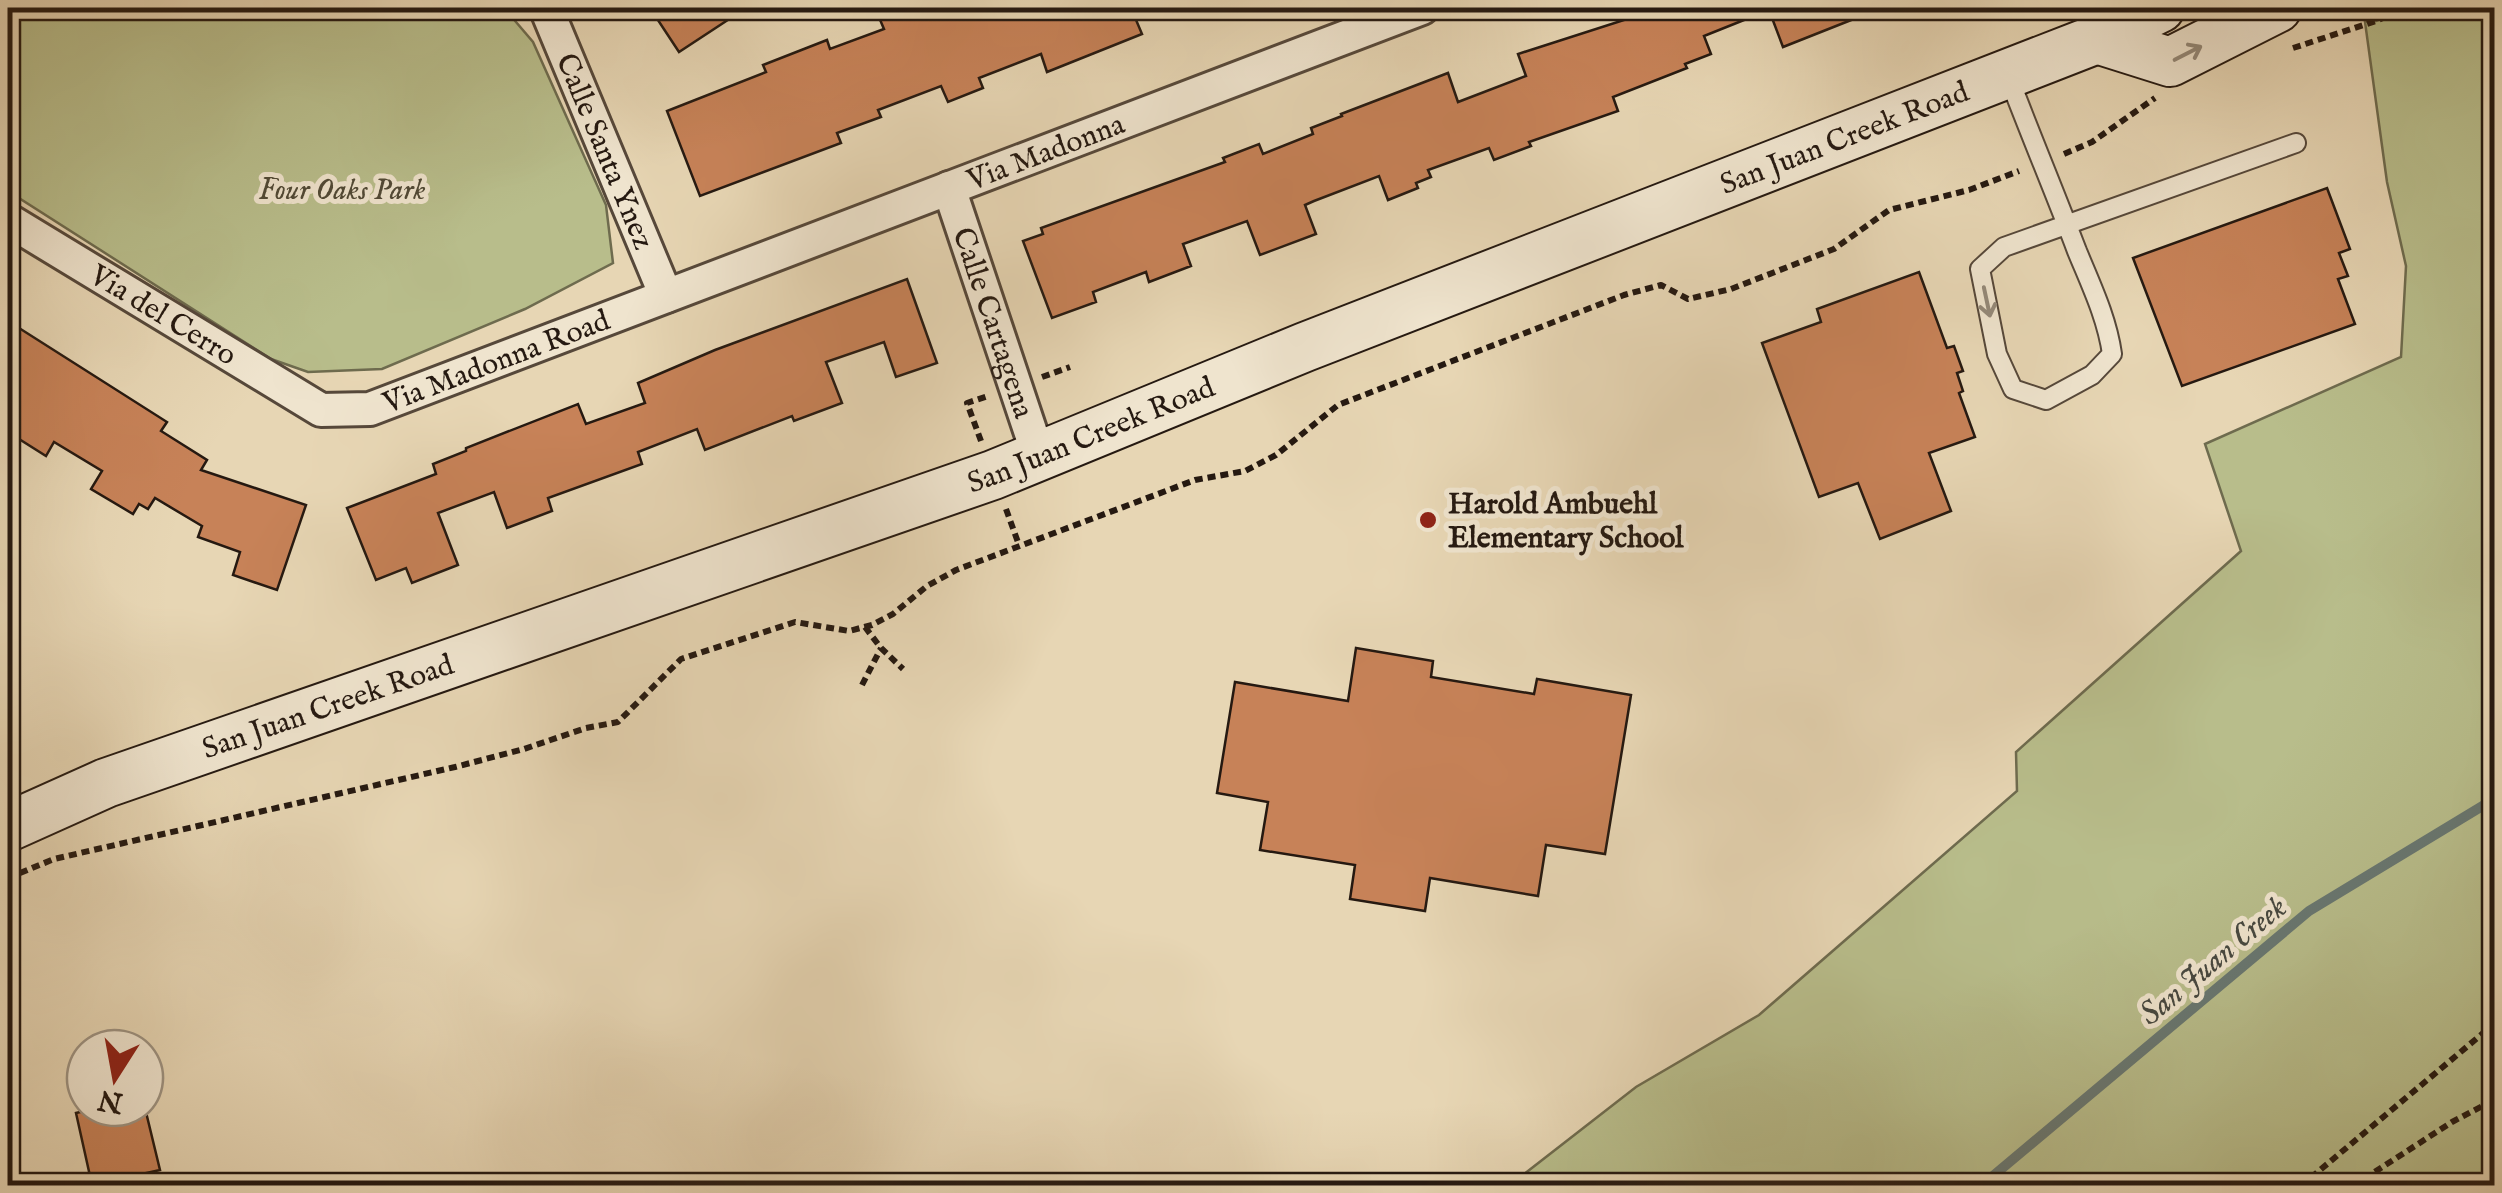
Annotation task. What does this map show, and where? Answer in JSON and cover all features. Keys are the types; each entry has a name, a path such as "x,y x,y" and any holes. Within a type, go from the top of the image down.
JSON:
{"street":[{"name":"Calle Santa Ynez","path":"546,8 666,296"},
{"name":"Via Madonna","path":"666,296 1422,8"},
{"name":"San Juan Creek Road","path":"8,828 106,783 1040,457 1305,348 2096,39 2160,8"},
{"path":"2096,39 2170,62 2277,8"},
{"name":"Calle Cartagena","path":"950,188 1040,457"},
{"name":"Via del Cerro","path":"8,220 321,410"},
{"name":"Via Madonna Road","path":"321,410 370,409 666,296"}],"lane":[{"path":"2007,72 2066,223 2109,332 2112,354 2092,375 2046,400 2013,389 1997,354 1980,269 2004,248 2066,223 2296,143"}],"path":[{"path":"8,878 54,859 455,767 618,722 681,660 795,622 849,631 865,627 894,614 927,586 956,570 1195,480 1245,471 1276,455 1338,405 1624,295 1661,285 1688,300 1719,294 1834,249 1889,210 1969,190 2022,170"},
{"path":"865,627 903,669"},
{"path":"862,685 880,648"},
{"path":"2302,1186 2494,1024"},
{"path":"2353,1186 2452,1122 2494,1100"}],"green space":[{"name":"Four Oaks Park","path":"8,8 504,8 533,42 606,205 613,263 525,309 382,369 308,372 271,359 8,191"},
{"path":"2405,8 2494,8 2494,1185 1510,1185 1636,1087 1759,1015 2017,791 2016,752 2241,551 2205,444 2401,357 2406,266 2387,182 2365,22"}],"building":[{"path":"650,8 746,8 679,52"},
{"path":"875,8 1131,8 1142,34 1047,72 1041,54 979,78 983,88 948,102 941,86 878,110 881,117 837,133 841,143 700,196 667,111 766,72 763,65 827,40 830,49 884,29"},
{"path":"1637,8 1879,9 1783,47 1769,10 1704,36 1711,54 1685,64 1687,68 1613,97 1618,111 1529,142 1531,146 1494,160 1489,148 1428,170 1431,177 1416,183 1418,188 1388,200 1379,176 1314,201 1305,205 1316,234 1260,255 1247,221 1183,244 1191,266 1149,282 1146,272 1093,292 1096,302 1052,318 1023,241 1043,234 1041,228 1225,162 1223,158 1259,144 1263,154 1313,134 1311,128 1341,114 1448,73 1458,102 1526,76 1518,54 1624,20 1621,14"},
{"path":"2327,188 2350,249 2339,253 2348,276 2338,279 2355,324 2182,386 2133,258"},
{"path":"1919,272 1947,348 1954,346 1963,371 1957,373 1963,391 1959,393 1975,437 1929,453 1951,511 1880,539 1858,483 1819,497 1762,343 1821,322 1817,309"},
{"path":"907,279 937,363 896,377 884,342 826,362 842,403 794,421 792,416 705,450 697,429 638,452 642,464 548,498 552,511 507,528 494,492 438,513 458,565 412,583 406,568 376,580 347,508 436,474 433,464 466,448 578,404 586,424 645,403 638,383 715,350"},
{"path":"8,321 167,422 161,431 207,460 201,470 306,505 277,590 233,575 240,552 198,537 202,526 155,498 148,509 139,504 133,514 91,489 102,471 54,442 46,456 8,432"},
{"path":"1356,648 1433,661 1431,677 1534,694 1537,679 1631,695 1605,854 1546,845 1538,896 1430,878 1425,911 1350,899 1355,865 1260,850 1268,802 1217,793 1235,682 1348,701"},
{"path":"79,1128 150,1128 160,1170 92,1185"}],"waterway":[{"name":"San Juan Creek","path":"1981,1186 2309,911 2494,799"}],"place":[{"name":"Harold Ambuehl Elementary School","path":"1428,520"}]}
